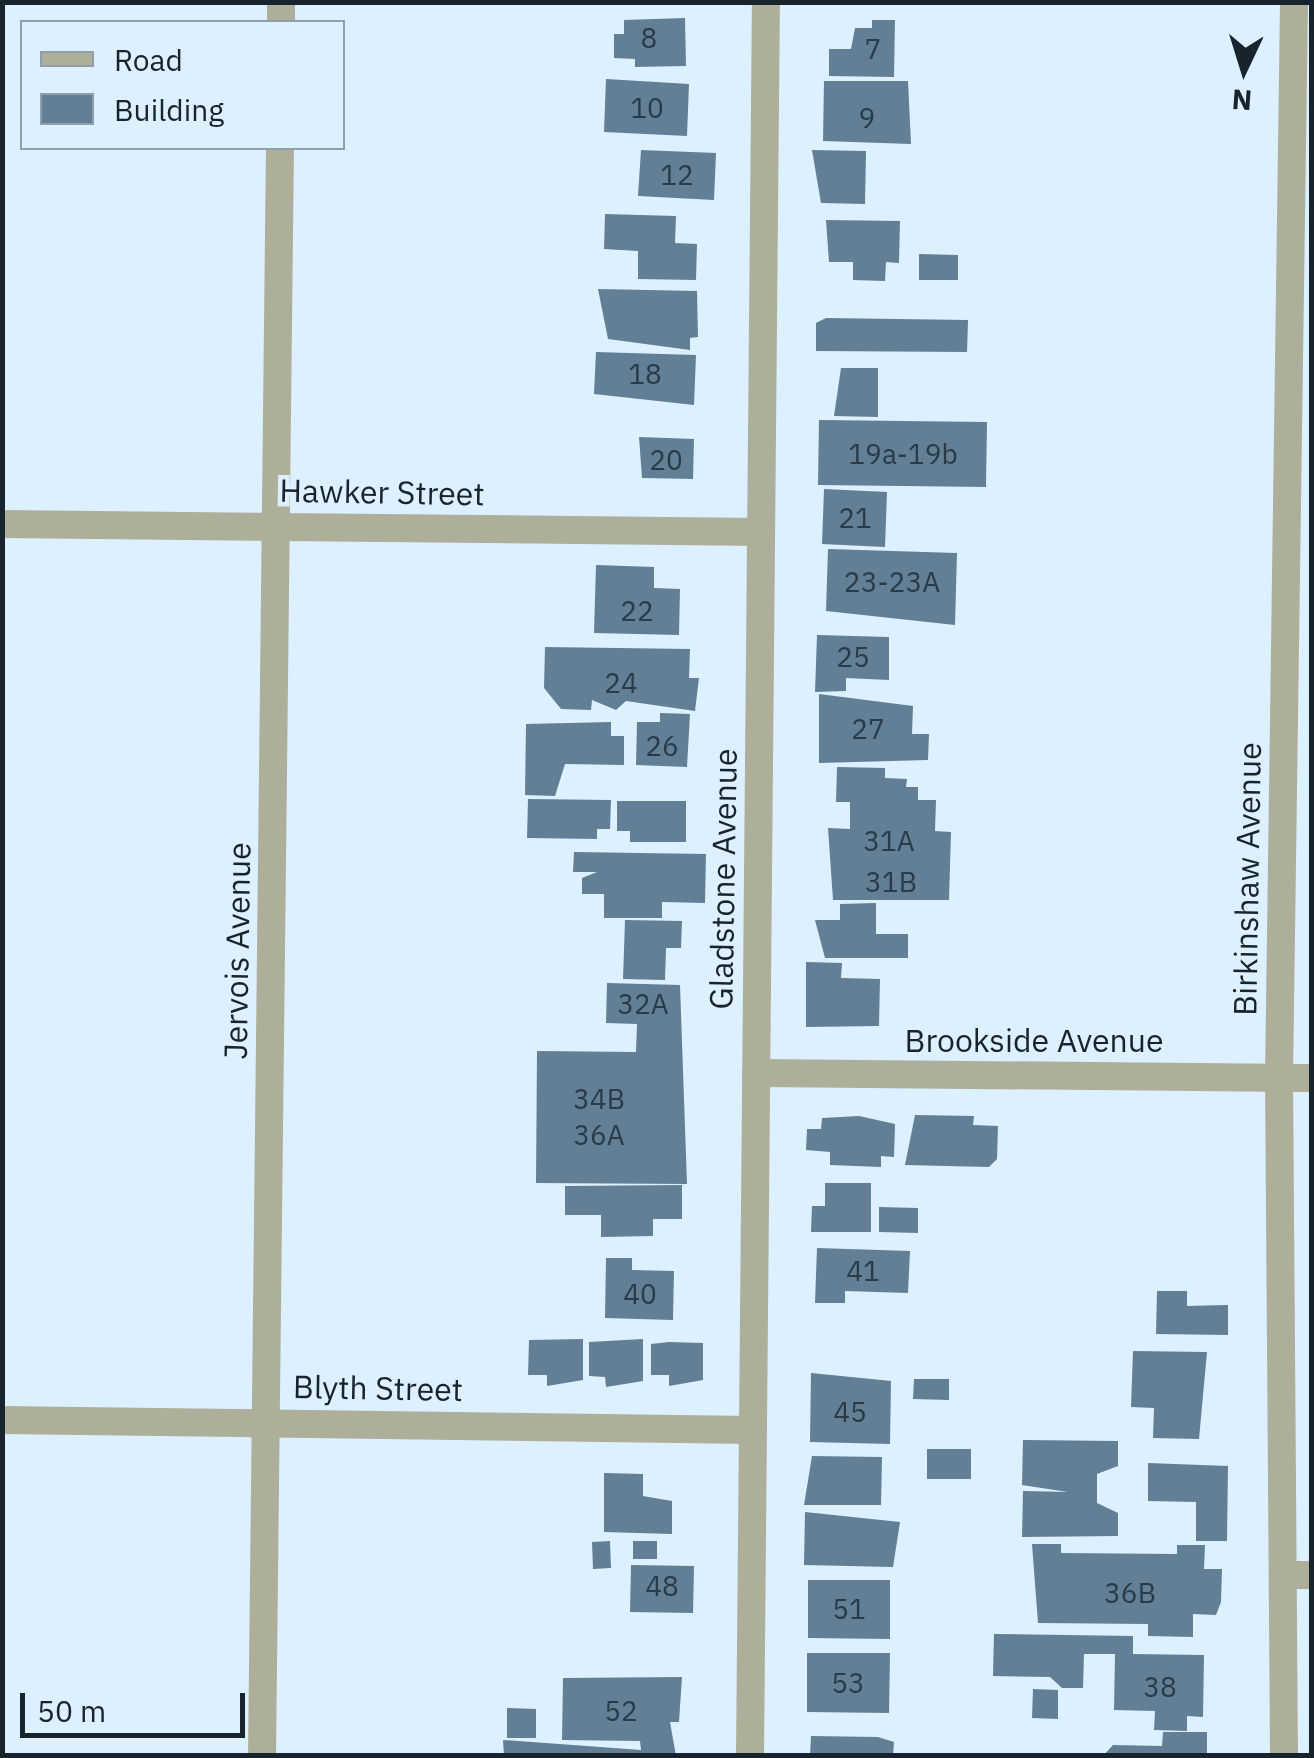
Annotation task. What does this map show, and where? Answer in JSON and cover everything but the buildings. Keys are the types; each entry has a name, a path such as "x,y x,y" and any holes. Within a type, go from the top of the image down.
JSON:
{"street":[{"name":"Gladstone Avenue","path":"750,1756 766,2"},
{"name":"Birkinshaw Avenue","path":"1284,1756 1299,1575 1279,1078 1294,2"},
{"name":"Jervois Avenue","path":"262,1756 280,150"},
{"name":"Hawker Street","path":"2,524 762,532"},
{"name":"Brookside Avenue","path":"756,1073 1312,1078"},
{"name":"Blyth Street","path":"2,1420 753,1430"}]}
